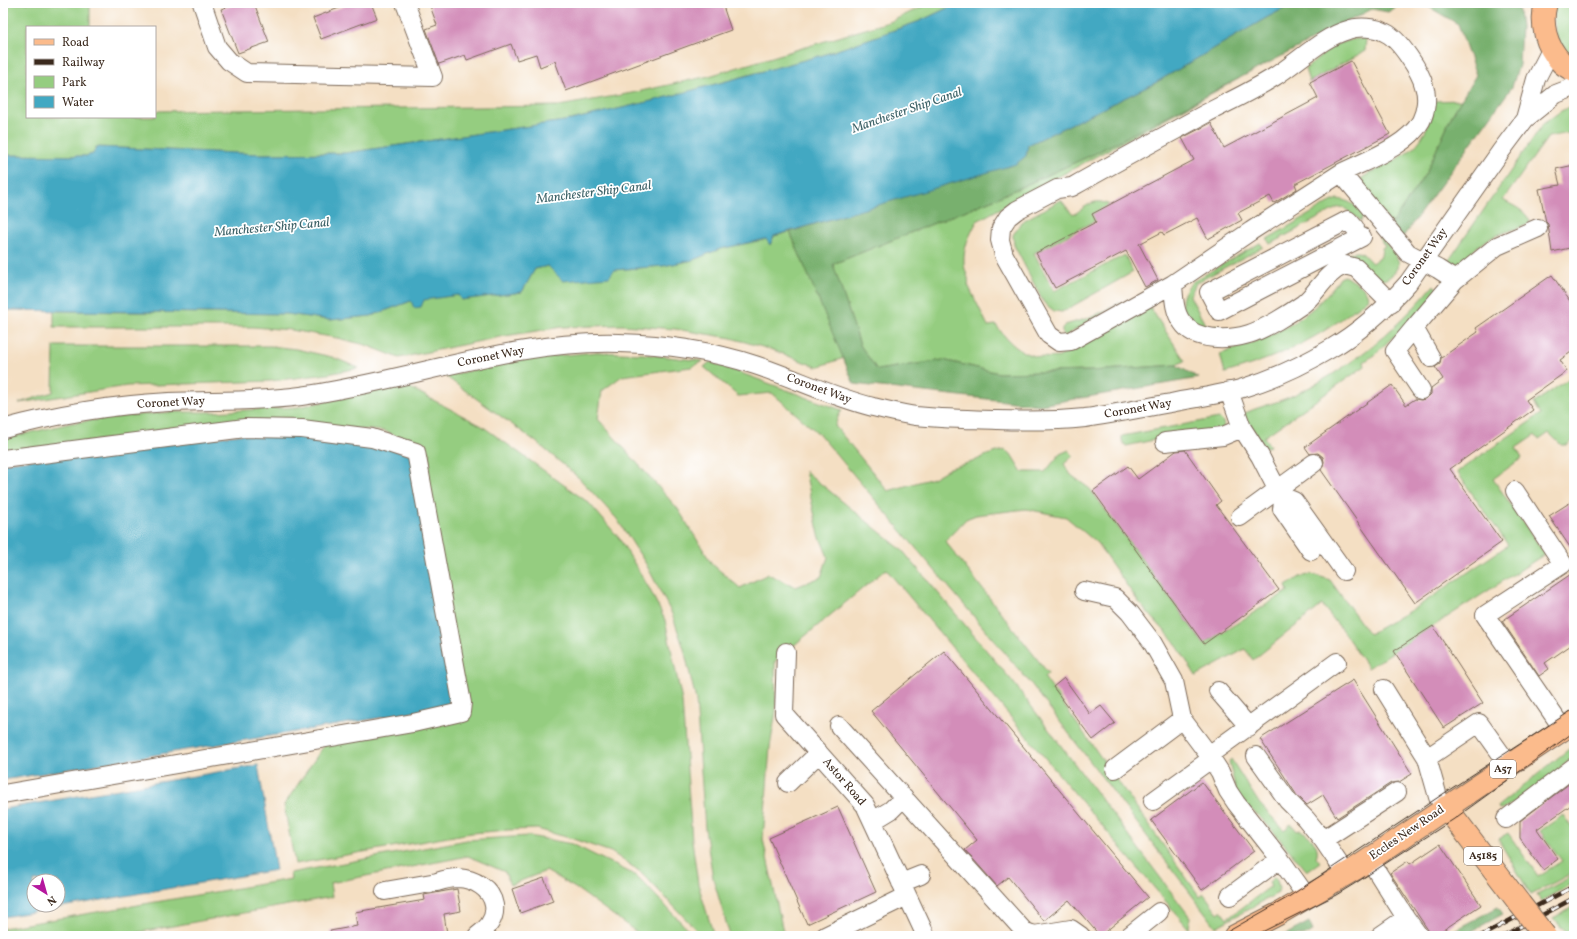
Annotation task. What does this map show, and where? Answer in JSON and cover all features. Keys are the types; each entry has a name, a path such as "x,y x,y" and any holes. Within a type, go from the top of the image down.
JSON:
{"main road":[{"path":"1543,5 1545,34 1561,63 1574,71"},
{"name":"Eccles New Road","path":"1235,936 1346,874 1569,725"},
{"name":"A5185","path":"1446,807 1544,936"}],"street":[{"path":"202,3 217,47 229,61 247,73 433,77 405,3"},
{"path":"1362,28 1387,33 1407,54 1419,74 1424,86 1426,100 1424,112 1420,122 1413,132 1398,145 1341,173 1251,231 1173,284 1071,341 1059,342 1049,335 1004,255 1000,240 1001,228 1008,217 1017,210 1057,189 1072,187 1273,77 1321,43 1348,30 1362,28"},
{"path":"1525,119 1536,79 1552,48"},
{"path":"1525,119 1556,94 1574,87"},
{"name":"Coronet Way","path":"3,429 76,412 111,407 171,402 276,399 333,391 475,360 522,351 580,343 620,343 706,351 757,366 805,385 864,404 914,415 967,419 1022,421 1081,418 1132,410 1229,391 1276,376 1330,350 1357,331 1391,302 1424,262 1488,169 1525,119"},
{"path":"1341,173 1408,253 1455,280"},
{"path":"1363,238 1348,220 1209,292 1219,311 1333,261 1363,238 1375,214"},
{"path":"1421,390 1395,352 1455,280 1497,246 1538,228"},
{"path":"1173,284 1177,314 1181,322 1195,335 1210,338 1238,336 1251,334 1304,303 1331,272 1333,261"},
{"path":"1333,261 1356,268 1391,302"},
{"path":"1414,328 1432,358"},
{"path":"1229,391 1242,428 1281,493 1282,509 1311,551"},
{"path":"3,459 245,428 302,429 372,438 416,452 462,703 461,712 413,723 3,794"},
{"path":"1165,442 1223,436 1242,428"},
{"path":"1240,516 1281,493 1314,463"},
{"path":"1514,491 1563,564 1485,615 1569,725"},
{"path":"1281,493 1294,500 1344,571"},
{"path":"1084,591 1115,598 1130,613 1152,642 1174,681 1182,719 1210,757 1236,803 1280,859 1307,897"},
{"name":"Astor Road","path":"786,652 784,714 865,805 926,936"},
{"path":"1153,800 1337,662"},
{"path":"1384,689 1428,758 1438,797 1446,807"},
{"path":"1218,691 1249,727"},
{"path":"1115,769 1182,719"},
{"path":"1428,758 1479,723 1509,765"},
{"path":"840,726 1024,931 1034,935 1071,929 1081,936"},
{"path":"788,783 819,753"},
{"path":"1256,756 1288,801 1306,819 1323,840 1346,874"},
{"path":"1506,819 1574,767"},
{"path":"1323,840 1397,792"},
{"path":"872,821 891,810 904,797"},
{"path":"1230,896 1280,859"},
{"path":"1369,859 1419,936"},
{"path":"825,936 859,929 921,875"},
{"path":"385,891 456,878 470,880 486,888 492,897 494,906 494,914 491,921 487,928 477,936"},
{"path":"1129,936 1159,912"},
{"path":"1380,936 1406,918"}],"green space":[{"path":"3,3 90,3 90,26 26,26 26,118 156,118 156,111 559,106 632,93 709,76 892,21 930,3 958,3 920,21 823,55 660,99 571,120 345,153 260,154 96,147 93,154 86,156 3,155"},
{"path":"1294,3 1403,3 1388,12 1372,9 1094,154 999,197 833,264 860,345 877,370 943,360 999,373 1091,371 1176,365 1199,378 1040,405 854,384 790,232 1026,156 1028,145 1155,83"},
{"path":"1422,3 1518,3 1521,27 1519,65 1512,87 1402,238 1391,225 1426,173 1452,115 1476,75 1458,24"},
{"path":"1556,3 1574,3 1574,58 1558,42 1554,13"},
{"path":"1354,39 1366,39 1365,51 1309,82 1305,69 1335,45"},
{"path":"1240,78 977,221 968,241 964,257 964,266 968,279 968,285 988,326 996,325 1009,341 1023,352 1039,357 1059,357 1150,307 1185,361 1176,365 1091,371 999,373 943,360 877,370 860,345 833,264 999,197 1094,154"},
{"path":"1461,100 1452,115 1426,173 1391,225 1359,182 1366,176 1402,156 1417,144 1427,127 1433,101"},
{"path":"1574,105 1574,132 1548,137 1503,200 1526,214 1530,222 1527,225 1501,234 1482,243 1459,267 1455,269 1448,267 1447,263 1543,124 1561,111"},
{"path":"1337,199 1349,202 1356,206 1363,216 1361,221 1343,207 1337,208 1270,244 1267,239"},
{"path":"1061,200 1073,215 1094,202 1104,203 1117,209 1034,253 1054,291 1125,255 1133,272 1062,312 1054,311 1044,303 1014,245 1013,235 1021,222"},
{"path":"790,232 844,358 817,367 773,350 731,338 675,329 622,325 562,327 505,336 399,358 366,345 291,330 253,327 54,327 54,311 287,314 330,320 371,316 411,301 458,295 461,300 522,292 535,269 548,266 614,270 663,266 693,260 720,249 767,239 770,245 774,236"},
{"path":"1380,236 1395,254 1399,262 1395,271 1389,278 1383,280 1336,263 1348,254 1359,252 1372,263 1381,256 1382,248 1385,246 1379,238"},
{"path":"1260,243 1263,247 1196,283 1190,296 1208,330 1217,325 1220,330 1206,331 1190,320 1183,310 1182,299 1184,293 1192,282"},
{"path":"1344,276 1356,282 1363,288 1368,298 1318,335 1301,344 1265,360 1225,373 1220,354 1256,341 1287,326 1315,306 1340,278"},
{"path":"1434,285 1438,290 1410,325 1364,362 1365,366 1264,437 1270,446 1265,448 1243,414 1287,398 1329,377 1385,335"},
{"path":"1119,303 1065,336 1062,332 1062,328 1065,325 1092,317"},
{"path":"54,346 271,346 296,349 332,357 359,368 328,374 271,381 127,386 19,403 53,392"},
{"path":"596,352 643,354 703,361 691,367 622,376 602,391 598,419 678,509 712,564 740,588 768,574 796,587 821,577 828,557 819,535 805,471 902,550 1013,682 1190,917 1189,929 886,569 775,661 776,711 770,747 763,839 784,936 730,936 713,878 705,829 696,700 684,649 672,614 646,564 617,519 579,478 535,441 445,376 532,358"},
{"path":"710,362 842,410 835,426 888,491 933,478 950,468 972,462 987,455 1004,450 1011,454 1022,472 1045,472 1060,454 1069,450 1073,456 1064,464 1071,475 1090,489 1204,644 1288,591 1286,586 1300,577 1312,574 1330,580 1369,634 1420,605 1508,545 1457,472 1541,414 1534,403 1574,375 1574,440 1567,445 1561,445 1549,433 1539,440 1535,435 1516,448 1522,458 1493,479 1545,554 1368,668 1342,630 1322,605 1253,660 1245,649 1196,676 1174,641 1140,604 1097,543 1066,517 1026,509 976,515 966,519 945,541 1048,673 1044,677 1200,897 1204,894 1218,913 1221,911 1227,919 1271,886 1269,882 1275,877 1279,889 1278,893 1216,927 1032,685 820,435 772,393 738,396 704,367"},
{"path":"405,385 482,426 589,503 619,538 649,588 665,620 682,701 692,840 698,884 714,936 702,936 642,873 611,852 537,829 471,833 295,864 284,805 325,744 467,719 427,493 430,452 385,431 260,422 3,451 3,439 71,423 171,412 213,412 298,407"},
{"path":"1219,418 1223,422 1224,426 1222,429 1177,435 1126,446 1122,441 1122,436"},
{"path":"1574,745 1574,757 1530,792 1502,810 1499,809 1498,806"},
{"path":"1231,759 1259,803 1284,830 1291,824 1297,831 1300,830 1314,841 1317,849 1316,857 1320,862 1307,871 1266,823 1240,799 1236,791 1229,761"},
{"path":"1563,815 1574,831 1574,872 1531,895 1498,839 1508,833 1538,876 1562,861 1540,831"},
{"path":"529,836 572,844 637,876 694,936 642,936 577,889 546,871 510,885 505,872 468,856 330,883 332,897 118,936 3,936 3,928 291,879 290,873 467,840"},
{"path":"1574,875 1574,883 1541,901 1537,895"},
{"path":"1498,907 1503,914 1463,936 1443,936"},
{"path":"1574,907 1574,936 1569,936 1553,918"},
{"path":"1309,922 1313,931 1303,936 1283,936"}],"water":[{"name":"Manchester Ship Canal","path":"958,3 1294,3 1155,83 1028,145 1026,156 1016,164 774,236 770,245 766,239 720,249 693,260 663,266 614,270 609,277 563,281 548,266 535,269 522,292 461,300 458,295 424,300 421,307 414,308 411,301 371,316 330,320 287,314 3,310 3,155 86,156 93,154 96,147 260,154 345,153 571,120 660,99 823,55 920,21"},
{"path":"301,433 371,444 413,455 458,705 3,780 3,463 246,434"},
{"path":"258,765 276,870 66,906 66,873 26,873 26,913 3,917 3,809"}],"building":[{"path":"239,3 254,3 269,42 238,53 221,9"},
{"path":"352,3 371,3 377,18 321,39 313,18"},
{"path":"429,3 722,3 731,30 566,91 555,61 540,67 536,54 517,60 511,44 467,60 465,55 439,64 426,29 437,25"},
{"path":"1351,61 1390,134 1295,184 1297,189 1274,203 1270,196 1238,213 1242,220 1208,239 1197,218 1164,235 1162,232 1139,244 1158,280 1145,287 1126,251 1055,288 1036,253 1096,222 1092,214 1194,160 1182,138 1211,123 1224,148 1318,98 1310,82"},
{"path":"1574,165 1574,247 1552,252 1548,224 1546,222 1539,189 1560,185 1556,169"},
{"path":"1552,275 1574,307 1574,350 1560,360 1567,371 1526,400 1533,410 1450,469 1502,542 1415,603 1321,470 1324,462 1323,457 1318,453 1310,454 1305,447 1392,385 1406,405 1415,399 1421,400 1427,398 1431,394 1431,388 1443,379 1435,367 1440,364 1441,358 1478,332 1476,328"},
{"path":"1185,450 1221,501 1216,505 1279,590 1204,644 1093,491 1128,466 1138,479 1176,451"},
{"path":"1574,500 1574,553 1549,516"},
{"path":"1574,572 1574,643 1545,663 1549,669 1539,676 1502,621"},
{"path":"1433,626 1483,703 1444,728 1394,651"},
{"path":"944,651 1148,897 1100,936 1069,900 1044,921 1008,877 997,886 965,850 977,840 871,711"},
{"path":"1064,678 1090,714 1101,706 1115,723 1093,740 1053,687"},
{"path":"1353,680 1412,774 1399,782 1391,783 1337,818 1323,795 1307,805 1296,794 1260,739"},
{"path":"1574,780 1574,803 1537,829 1558,859 1543,870 1520,838 1520,821"},
{"path":"1202,782 1254,851 1202,890 1151,820"},
{"path":"838,807 876,892 807,924 769,838"},
{"path":"1440,844 1481,905 1434,936 1429,936 1428,930 1390,873 1408,861 1410,864"},
{"path":"544,878 553,901 520,913 512,889"},
{"path":"457,889 461,911 444,914 447,934 439,936 330,936 330,931 357,926 355,912 425,900 424,895"}],"tram line":[{"path":"1220,936 1287,898 1574,709"},
{"path":"1254,936 1336,895 1354,884 1454,819 1574,732"}],"railway":[{"path":"1481,936 1574,886"},
{"path":"1503,936 1574,898"}]}
